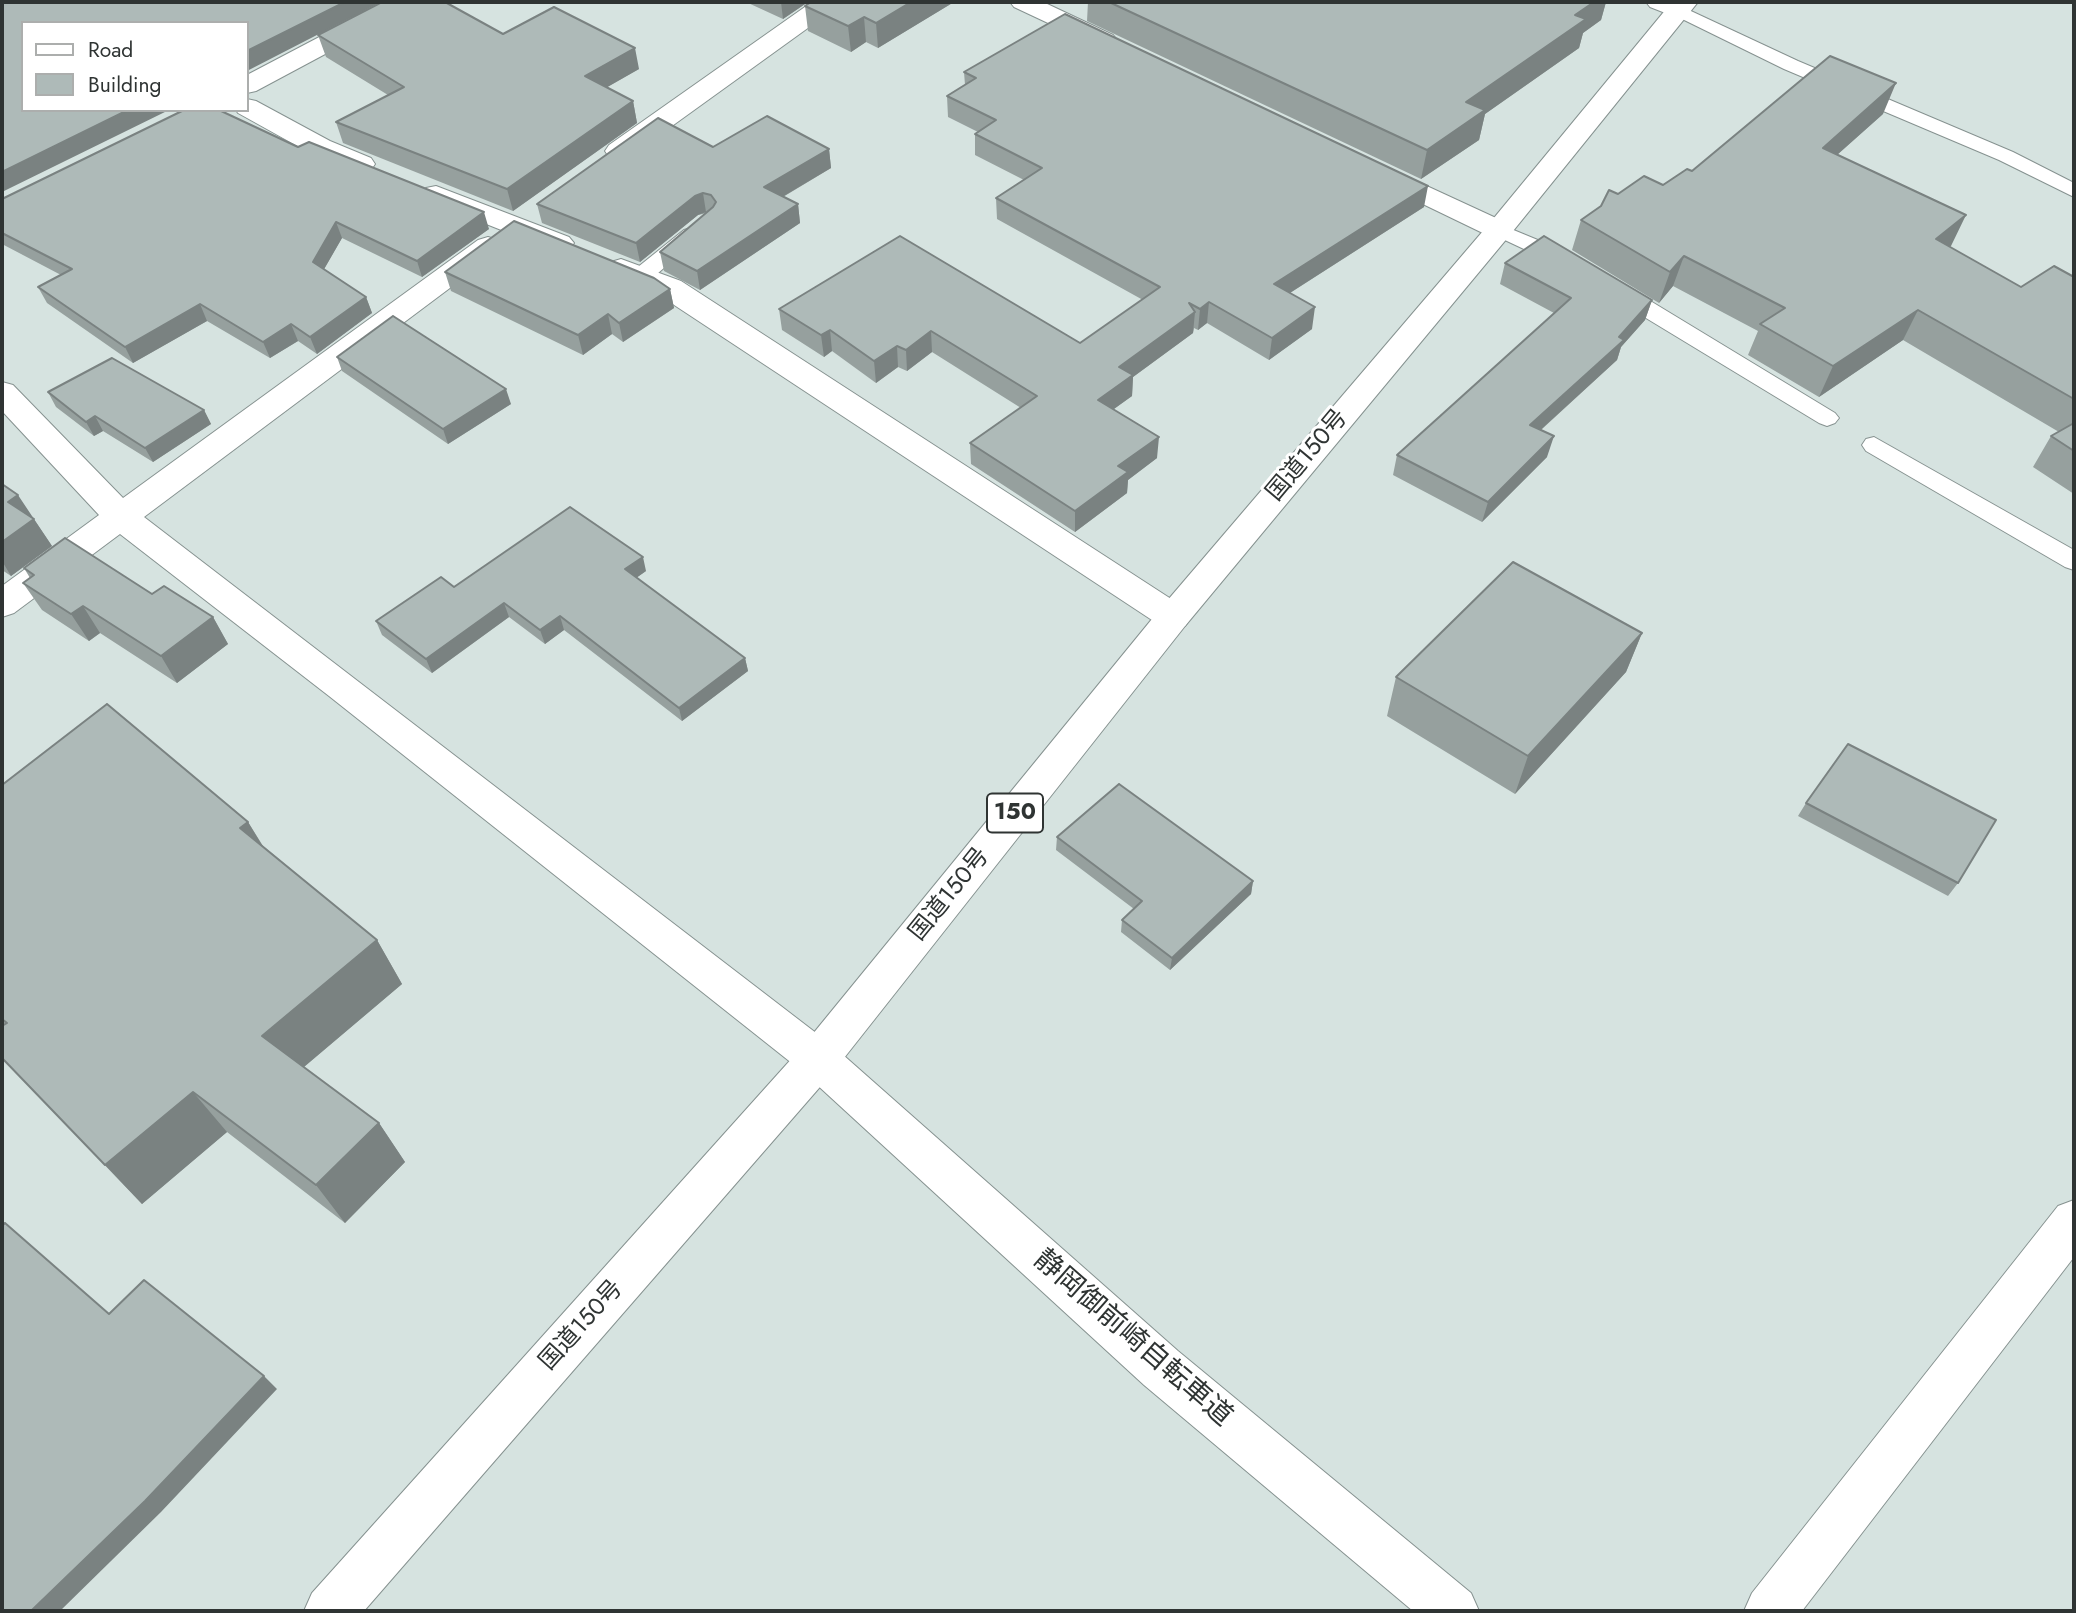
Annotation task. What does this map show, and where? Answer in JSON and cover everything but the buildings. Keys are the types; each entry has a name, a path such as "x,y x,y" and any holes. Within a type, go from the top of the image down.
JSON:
{"main road":[{"path":"248,84 404,2"},
{"path":"593,170 828,2"},
{"path":"1023,2 1124,49"},
{"name":"国道150号","path":"330,1611 818,1059 1172,617 1499,230 1674,5"},
{"path":"248,108 320,147 381,172"},
{"path":"1361,163 1499,230"},
{"path":"418,187 526,218 670,288 1172,617"},
{"path":"2,604 526,218"},
{"name":"静岡御前崎自転車道","path":"2,392 121,517 342,686 818,1059 1161,1368 1453,1611"},
{"path":"1770,1611 2074,1221"}],"lane":[{"path":"1674,5 1791,65 2006,156 2074,191"},
{"path":"641,276 707,221"},
{"path":"1499,230 1554,252 1827,418"},
{"path":"1874,444 2074,561"}]}
